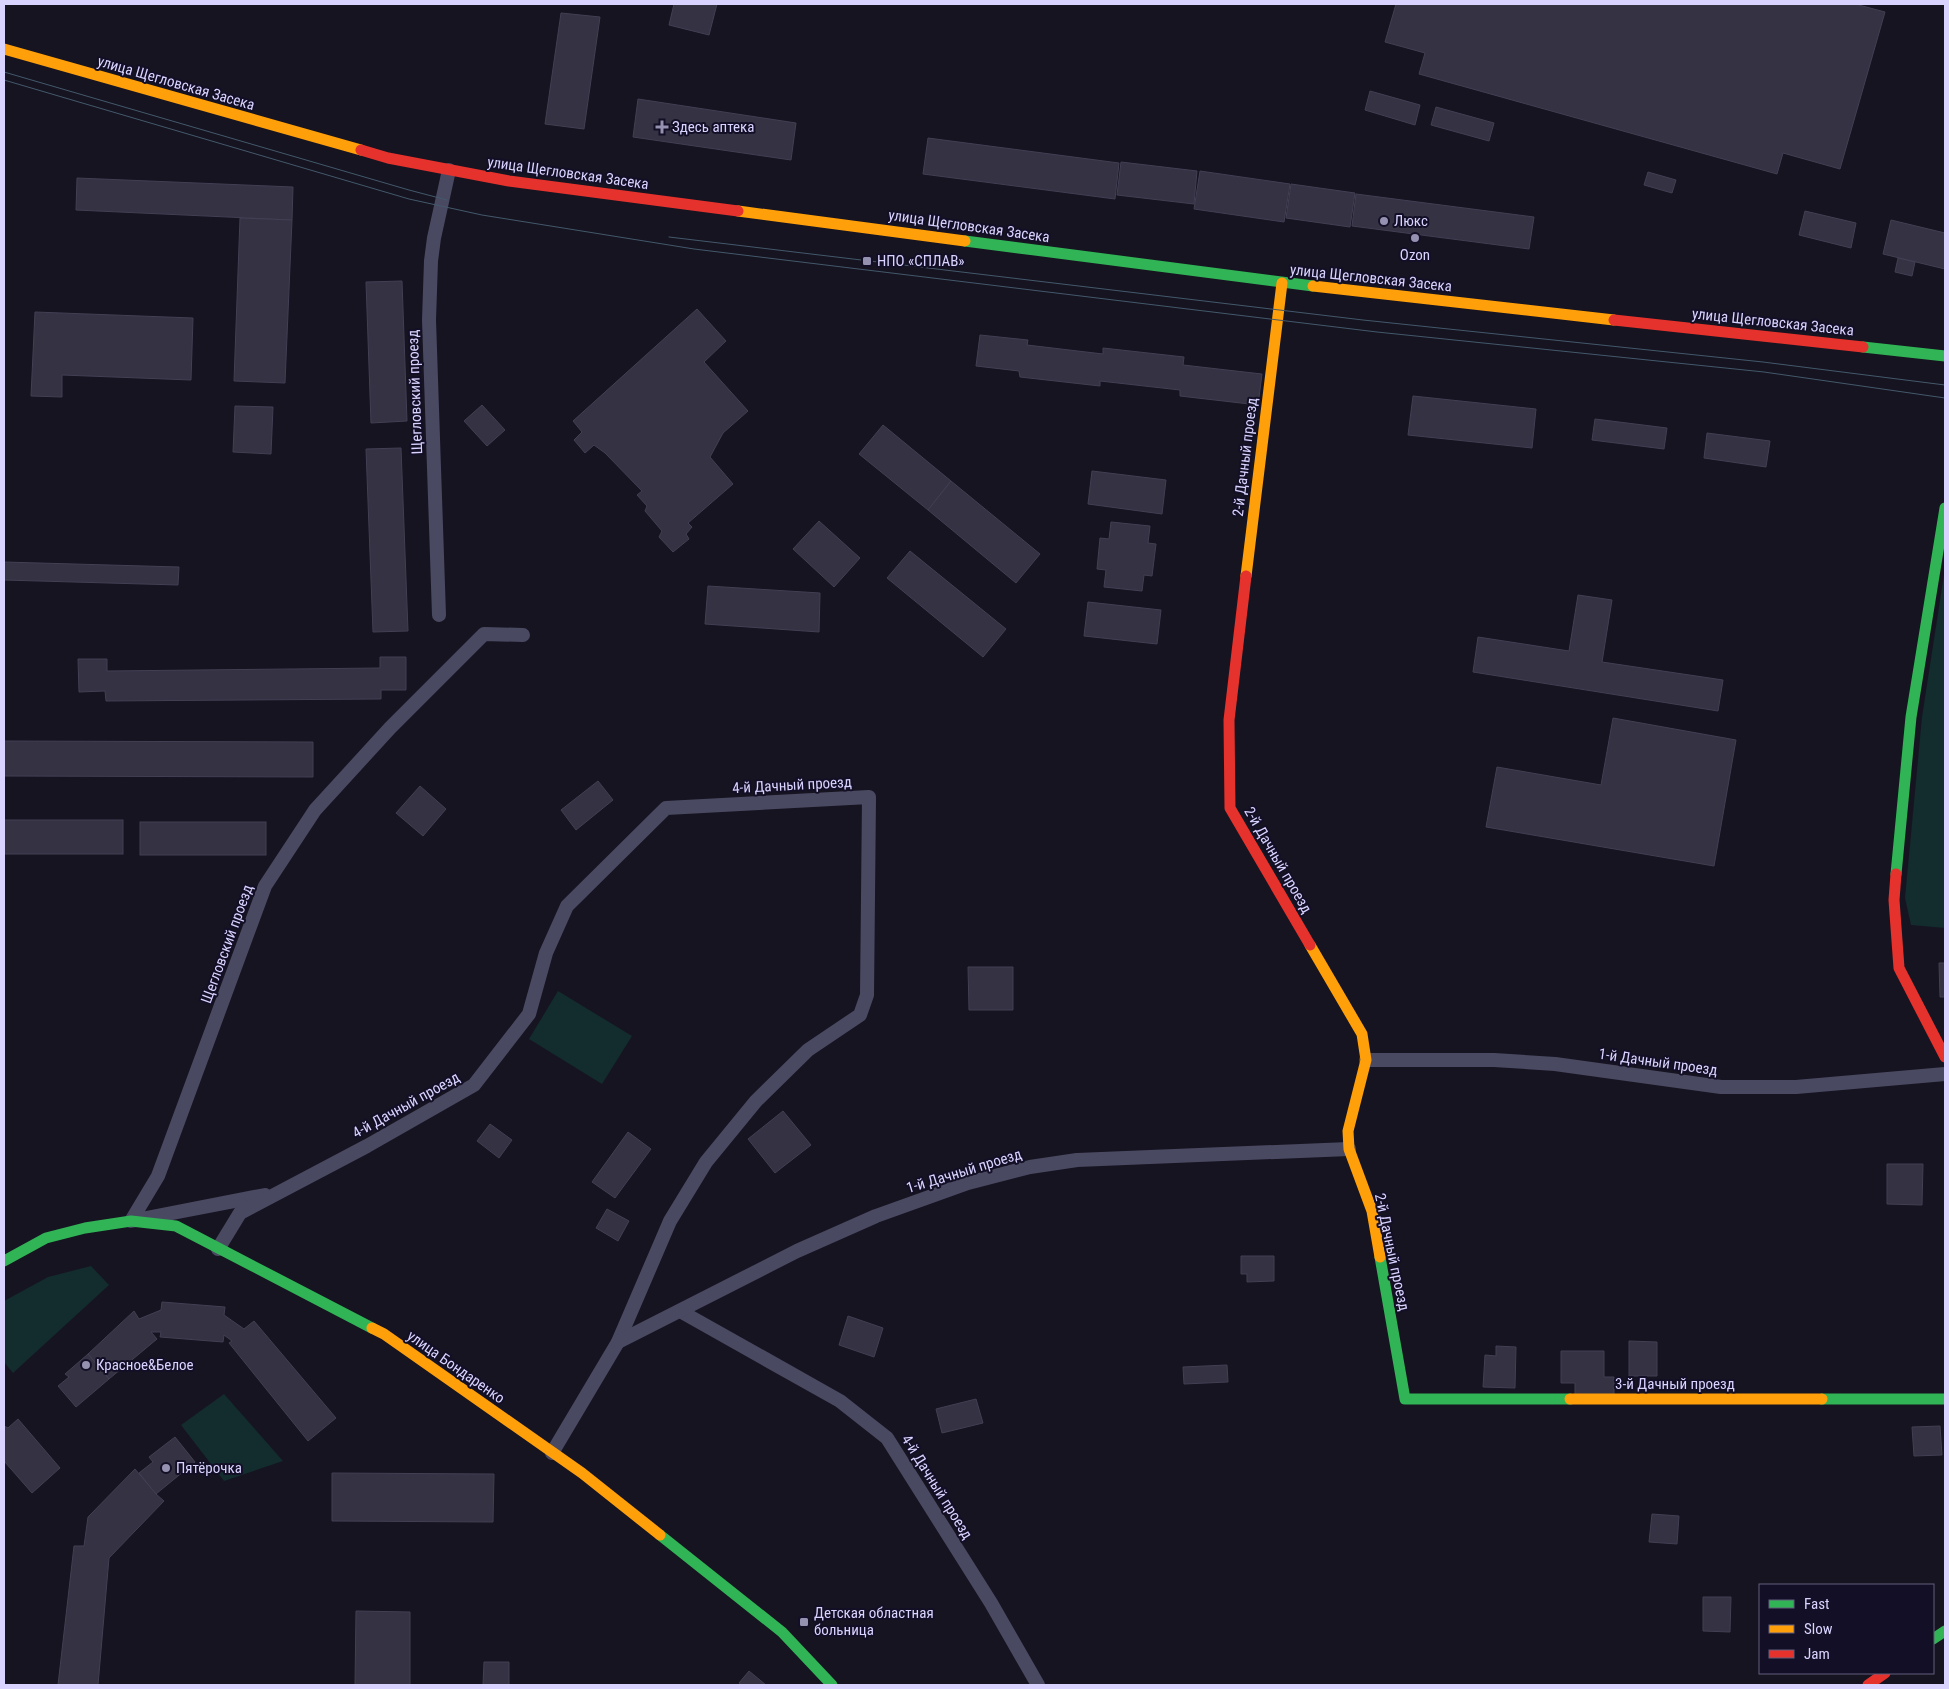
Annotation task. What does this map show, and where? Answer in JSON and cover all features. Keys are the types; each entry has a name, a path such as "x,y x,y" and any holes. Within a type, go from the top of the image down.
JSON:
{"street":[{"name":"улица Щегловская Засека","path":"4,49 324,141 388,158 450,170 624,197 1282,283 1945,356"},
{"name":"Щегловский проезд","path":"439,615 430,320 431,260 434,238 450,170"},
{"name":"2-й Дачный проезд","path":"1282,283 1229,720 1230,808 1362,1034 1366,1060 1348,1131 1349,1149 1372,1211 1405,1399"},
{"path":"1945,508 1911,717 1894,900 1899,968 1945,1057"},
{"name":"Щегловский проезд","path":"131,1221 158,1176 265,886 315,810 390,728 484,634 523,635"},
{"name":"4-й Дачный проезд","path":"218,1249 240,1214 275,1193 367,1146 474,1085 529,1014 546,953 567,906 666,808 869,797 868,995 860,1015 808,1050 756,1101 706,1162 670,1221 618,1342 552,1452"},
{"name":"1-й Дачный проезд","path":"1366,1060 1494,1060 1555,1064 1721,1087 1796,1087 1945,1074"},
{"name":"1-й Дачный проезд","path":"618,1342 797,1252 876,1216 968,1183 1030,1167 1077,1160 1349,1149"},
{"path":"131,1221 275,1193"},
{"name":"улица Бондаренко","path":"4,1261 46,1238 85,1228 131,1221 176,1226 384,1334 589,1480 782,1632 832,1685"},
{"name":"4-й Дачный проезд","path":"680,1311 840,1401 887,1438 987,1596 1038,1685"},
{"name":"3-й Дачный проезд","path":"1405,1399 1945,1399"},
{"path":"1934,1638 1945,1630"},
{"path":"1868,1685 1884,1674"}],"green space":[{"path":"1945,568 1945,928 1911,925 1905,898 1922,717"},
{"path":"558,991 632,1036 602,1084 529,1039"},
{"path":"91,1266 109,1285 13,1373 4,1362 4,1301 48,1277"},
{"path":"224,1394 283,1461 224,1481 181,1425"}],"building":[{"path":"674,4 717,4 709,35 669,25"},
{"path":"1396,4 1855,4 1885,12 1840,169 1783,153 1777,174 1419,74 1425,53 1385,42"},
{"path":"561,13 600,17 584,129 545,124"},
{"path":"1370,91 1420,105 1415,125 1365,110"},
{"path":"638,99 796,123 791,160 633,137"},
{"path":"1436,107 1494,123 1489,141 1431,125"},
{"path":"928,138 1119,163 1115,199 923,174"},
{"path":"1121,162 1197,171 1194,204 1117,195"},
{"path":"1200,171 1290,184 1284,222 1194,209"},
{"path":"1648,172 1676,180 1672,193 1644,185"},
{"path":"77,178 293,187 292,220 76,210"},
{"path":"1291,184 1355,193 1350,227 1286,218"},
{"path":"1356,194 1534,217 1529,249 1352,226"},
{"path":"1805,211 1856,223 1851,248 1799,235"},
{"path":"240,218 292,220 285,383 234,381"},
{"path":"1891,220 1945,233 1945,269 1883,254"},
{"path":"1898,258 1915,262 1912,276 1895,272"},
{"path":"402,281 407,421 371,423 366,282"},
{"path":"697,309 726,341 704,362 748,411 723,433 710,457 733,484 688,523 692,527 686,534 689,539 673,552 659,537 662,531 645,511 647,506 637,495 642,491 605,453 594,445 585,453 574,440 582,432 573,421"},
{"path":"35,312 193,318 191,380 62,375 62,397 31,396"},
{"path":"980,335 1028,340 1027,345 1103,354 1103,348 1184,357 1183,365 1262,374 1258,405 1180,396 1180,390 1100,381 1100,386 1020,377 1019,371 976,366"},
{"path":"1413,396 1536,409 1532,448 1408,435"},
{"path":"482,405 505,430 487,446 464,421"},
{"path":"235,406 273,407 271,454 233,452"},
{"path":"1595,419 1667,428 1664,449 1592,440"},
{"path":"883,425 951,481 928,510 859,454"},
{"path":"1707,433 1770,441 1766,467 1704,458"},
{"path":"401,448 408,631 373,632 366,449"},
{"path":"1092,471 1166,480 1162,514 1088,504"},
{"path":"951,481 1040,554 1016,583 928,510"},
{"path":"819,521 860,558 834,587 793,549"},
{"path":"1111,522 1150,526 1148,543 1156,544 1152,576 1144,575 1142,591 1104,587 1106,570 1097,569 1100,538 1109,539"},
{"path":"910,551 1006,629 983,657 887,578"},
{"path":"4,562 179,567 178,585 4,580"},
{"path":"708,586 820,593 819,632 705,624"},
{"path":"1578,595 1612,600 1602,662 1723,680 1718,711 1473,672 1478,637 1569,651"},
{"path":"1088,602 1161,610 1157,644 1084,636"},
{"path":"380,657 406,657 406,690 381,690 381,699 106,701 105,691 79,692 78,659 107,659 107,671 380,668"},
{"path":"1613,718 1736,740 1714,866 1486,827 1497,767 1601,785"},
{"path":"4,741 313,742 313,777 4,776"},
{"path":"598,781 613,800 576,830 561,810"},
{"path":"420,786 446,809 423,836 396,813"},
{"path":"4,820 123,820 123,854 4,854"},
{"path":"140,822 266,822 266,855 140,855"},
{"path":"1939,963 1945,963 1945,997 1940,997"},
{"path":"968,967 1013,967 1013,1010 969,1010"},
{"path":"783,1111 811,1145 775,1173 748,1139"},
{"path":"490,1124 512,1140 499,1158 477,1141"},
{"path":"628,1132 651,1149 615,1198 592,1182"},
{"path":"1887,1164 1923,1164 1922,1205 1887,1204"},
{"path":"607,1209 629,1221 618,1241 596,1228"},
{"path":"1241,1256 1274,1256 1274,1281 1247,1282 1247,1274 1241,1274"},
{"path":"162,1302 225,1307 224,1315 244,1329 254,1321 336,1418 308,1441 229,1343 232,1341 224,1335 223,1342 160,1337 161,1332 151,1332 157,1339 109,1379 88,1354 134,1311 139,1319 161,1310"},
{"path":"848,1316 883,1328 874,1357 839,1345"},
{"path":"1629,1341 1657,1342 1657,1376 1629,1376"},
{"path":"1496,1346 1516,1347 1515,1388 1483,1387 1485,1355 1496,1356"},
{"path":"1561,1351 1604,1351 1604,1377 1614,1377 1614,1396 1575,1396 1575,1383 1561,1383"},
{"path":"88,1354 109,1379 76,1407 58,1386 69,1377 65,1374"},
{"path":"1227,1365 1228,1382 1184,1384 1183,1367"},
{"path":"976,1399 983,1423 942,1433 936,1409"},
{"path":"18,1419 60,1468 32,1493 4,1461 4,1426 8,1428"},
{"path":"1940,1426 1942,1455 1914,1456 1912,1427"},
{"path":"175,1437 195,1462 156,1494 139,1473 153,1462 149,1457"},
{"path":"135,1469 164,1501 109,1558 98,1685 58,1685 74,1546 84,1546 88,1517"},
{"path":"332,1473 494,1474 493,1522 332,1521"},
{"path":"1652,1514 1679,1516 1677,1544 1649,1542"},
{"path":"1703,1597 1731,1597 1730,1632 1703,1631"},
{"path":"356,1611 410,1612 410,1685 355,1685"},
{"path":"484,1662 509,1662 509,1685 483,1685"},
{"path":"749,1671 766,1685 742,1685 739,1683"}],"tram line":[{"path":"4,72 447,200"},
{"path":"4,80 409,199 482,215 694,249 1377,332 1764,372 1945,398"},
{"path":"669,237 1363,320 1763,362 1945,385"}],"traffic: fast":[{"path":"965,241 1313,286"},
{"path":"1863,347 1945,356"},
{"path":"1896,874 1911,717 1945,508"},
{"path":"4,1261 46,1238 85,1228 131,1221 176,1226 372,1328"},
{"path":"1380,1257 1405,1399 1570,1399"},
{"path":"1822,1399 1945,1399"},
{"path":"660,1535 782,1632 832,1685"},
{"path":"1934,1638 1945,1631"}],"traffic: slow":[{"path":"4,49 361,150"},
{"path":"738,211 965,241"},
{"path":"1246,576 1282,283"},
{"path":"1313,286 1614,320"},
{"path":"1310,945 1362,1034 1366,1060 1348,1131 1349,1149 1372,1211 1380,1257"},
{"path":"372,1328 384,1334 582,1473 660,1535"},
{"path":"1570,1399 1822,1399"}],"traffic: jam":[{"path":"361,150 388,158 509,181 738,211"},
{"path":"1614,320 1863,347"},
{"path":"1246,576 1229,720 1230,808 1310,945"},
{"path":"1896,874 1894,900 1899,968 1945,1057"},
{"path":"1868,1685 1884,1674"}],"place":[{"name":"Здесь аптека","path":"662,127"},
{"name":"Люкс","path":"1384,221"},
{"name":"Ozon","path":"1415,238"},
{"name":"НПО «СПЛАВ»","path":"867,261"},
{"name":"Красное&Белое","path":"86,1365"},
{"name":"Пятёрочка","path":"166,1468"},
{"name":"Детская областная больница","path":"804,1622"}]}
